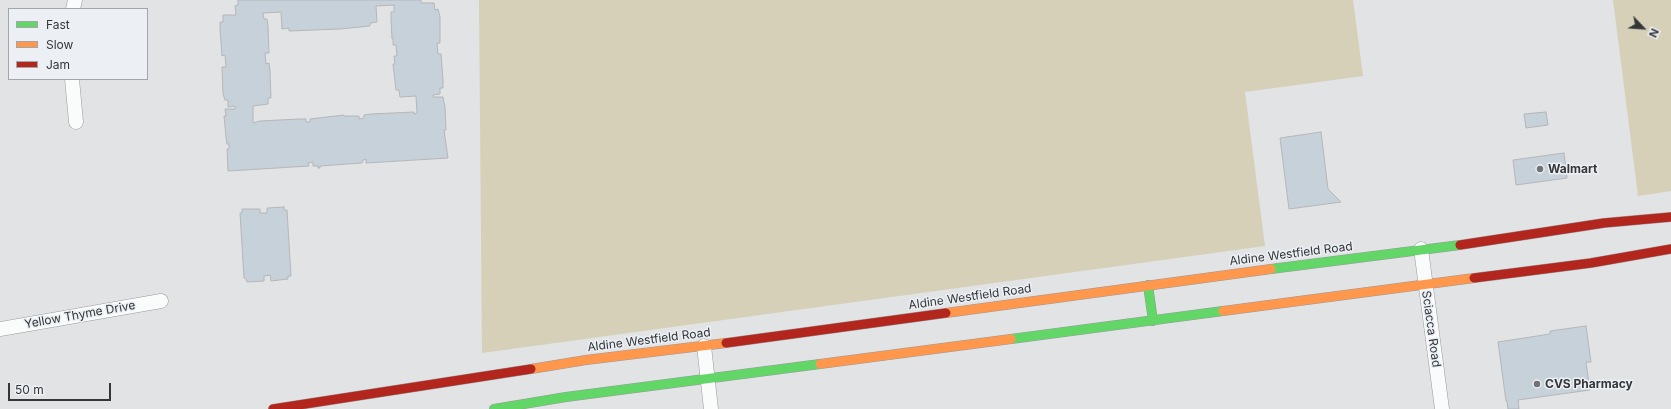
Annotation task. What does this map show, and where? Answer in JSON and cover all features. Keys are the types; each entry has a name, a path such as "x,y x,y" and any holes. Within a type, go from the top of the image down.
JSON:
{"main road":[{"name":"Aldine Westfield Road","path":"274,409 356,400 586,360 704,346 1148,285 1512,238 1604,224 1671,217"},
{"path":"494,409 566,397 1591,263 1671,249"},
{"path":"1148,285 1153,321"}],"street":[{"path":"72,80 76,122"},
{"name":"Sciacca Road","path":"1420,249 1442,409"},
{"name":"Yellow Thyme Drive","path":"0,329 161,301"},
{"path":"704,346 711,409"}],"shaded area":[{"path":"479,0 1353,0 1363,76 1245,92 1265,246 482,353"},
{"path":"1613,0 1671,0 1671,191 1638,196"}],"building":[{"path":"238,0 421,0 421,3 434,3 435,10 438,9 440,17 440,43 437,43 438,54 441,54 443,88 440,88 440,94 433,95 433,97 443,97 446,130 444,130 448,158 366,163 366,159 363,160 362,163 320,166 320,168 318,168 318,166 313,166 313,162 308,163 309,166 228,171 227,149 229,149 229,144 227,144 224,116 226,116 225,109 235,109 235,106 228,107 228,100 225,100 223,94 222,67 226,67 225,55 222,56 220,22 223,22 223,15 236,15 235,6 238,5","holes":["394,5 394,12 391,12 391,19 392,39 393,38 393,45 396,45 397,56 394,56 395,64 393,64 396,90 399,90 400,97 416,96 417,113 371,114 364,115 364,118 359,119 359,116 344,115 310,119 310,122 306,122 306,119 299,119 260,121 253,123 253,106 268,104 268,98 271,98 269,63 266,64 265,53 269,53 268,26 267,19 264,19 263,13 281,12 282,29 289,28 289,31 370,26 370,23 377,22 376,6"]},
{"path":"1546,112 1548,125 1526,128 1524,114"},
{"path":"1321,132 1328,189 1341,202 1289,209 1280,138"},
{"name":"Walmart","path":"1564,153 1567,178 1516,185 1513,160"},
{"path":"284,207 284,210 287,210 291,276 288,276 288,279 271,281 270,275 264,276 264,281 247,282 244,278 240,213 242,213 242,209 260,209 260,213 267,213 267,208"},
{"name":"CVS Pharmacy","path":"1586,326 1591,362 1586,362 1590,390 1518,400 1519,409 1508,409 1498,342 1550,334 1550,331"}],"traffic: fast":[{"path":"1271,269 1460,245"},
{"path":"1148,285 1153,321"},
{"path":"1011,339 1223,311"},
{"path":"494,409 566,397 820,364"}],"traffic: slow":[{"path":"946,313 1271,269"},
{"path":"1223,311 1474,278"},
{"path":"820,364 1011,339"},
{"path":"531,369 586,360 726,343"}],"traffic: jam":[{"path":"1460,245 1604,223 1671,217"},
{"path":"1474,278 1591,263 1671,249"},
{"path":"726,343 946,313"},
{"path":"273,409 531,369"}],"place":[{"name":"Walmart","path":"1540,169"},
{"name":"CVS Pharmacy","path":"1537,384"}]}
